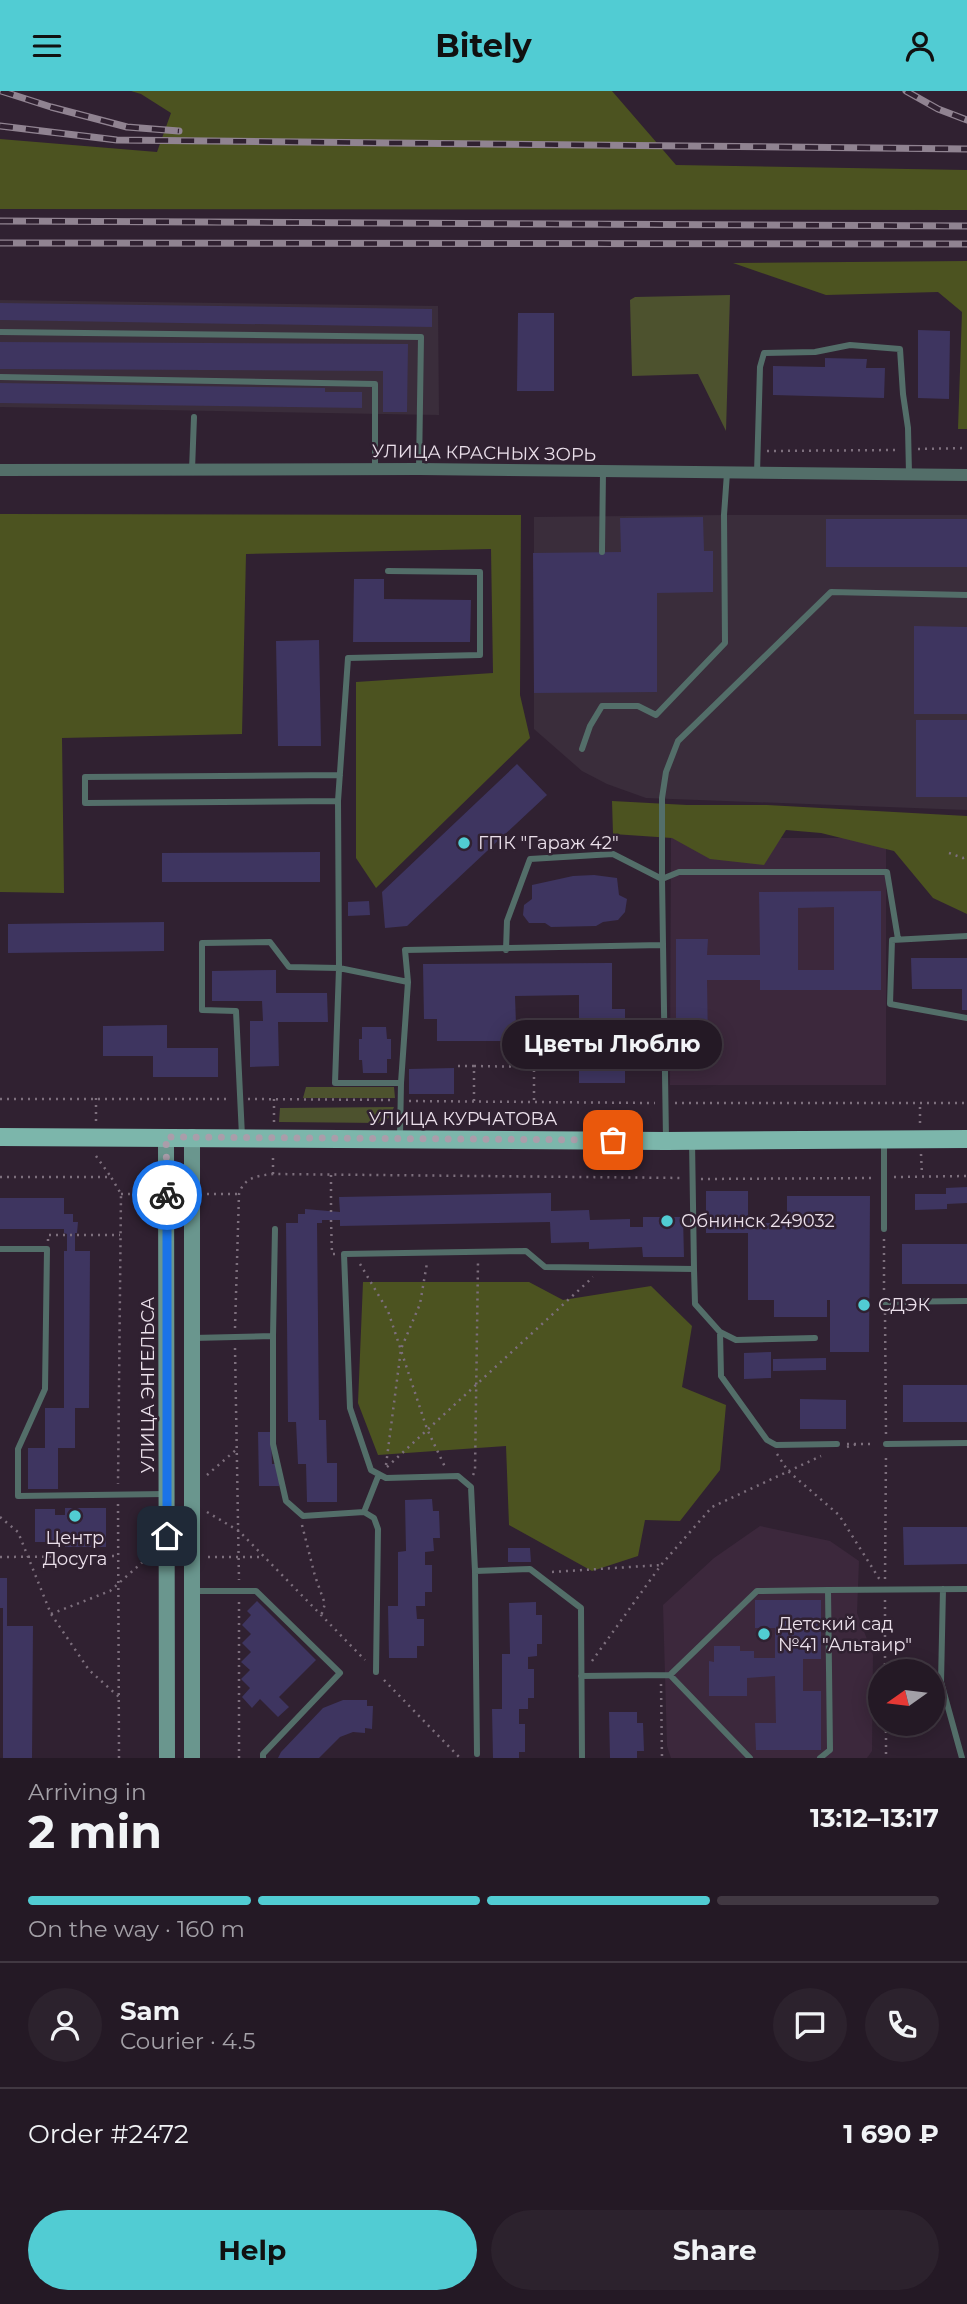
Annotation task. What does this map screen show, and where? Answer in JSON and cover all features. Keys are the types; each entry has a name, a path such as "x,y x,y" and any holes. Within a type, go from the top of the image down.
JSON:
{"main road":[{"name":"УЛИЦА КУРЧАТОВА","path":"0,1137 666,1141 967,1139"},
{"name":"УЛИЦА ЭНГЕЛЬСА","path":"166,1137 167,1758"},
{"path":"192,1137 192,1758"}],"street":[{"name":"УЛИЦА КРАСНЫХ ЗОРЬ","path":"0,470 419,469 967,475"}],"lane":[{"path":"0,332 421,337 419,469"},
{"path":"757,473 760,367 764,353 815,352 850,345 900,349 908,428 909,475"},
{"path":"0,377 375,384 375,469"},
{"path":"192,470 194,417"},
{"path":"603,472 603,552"},
{"path":"582,749 590,726 602,706 638,706 656,715 725,643 724,515 727,473"},
{"path":"388,571 480,572 480,655 348,659 338,801 339,968 335,1083 401,1083"},
{"path":"666,1141 662,798 666,772 678,741 831,592 967,595"},
{"path":"338,801 85,803 85,777 340,775"},
{"path":"506,950 507,921 530,859 613,854 662,879 679,872 887,872 898,939"},
{"path":"967,936 892,940 890,1004 967,1019"},
{"path":"242,1138 236,1011 202,1010 202,943 270,942 289,967 339,968 408,982"},
{"path":"400,1139 408,982 405,950 662,945"},
{"path":"884,1139 884,1229"},
{"path":"692,1140 695,1304 720,1332 736,1340 815,1338"},
{"path":"275,1229 273,1444 286,1501 303,1516 364,1512 374,1518 378,1529 376,1672"},
{"path":"0,1249 47,1249 45,1389 19,1449 18,1496 167,1494"},
{"path":"477,1754 475,1571 471,1487 458,1476 386,1478 371,1470 350,1408 344,1254 526,1251 545,1267 694,1269"},
{"path":"884,1302 967,1301"},
{"path":"720,1332 721,1376 767,1440 776,1445 836,1444"},
{"path":"191,1338 274,1336"},
{"path":"886,1444 967,1443"},
{"path":"364,1512 379,1474"},
{"path":"475,1571 530,1569 581,1608 582,1758"},
{"path":"943,1589 941,1682 962,1758"},
{"path":"581,1676 670,1675 757,1591 967,1589"},
{"path":"820,1758 830,1750 828,1590"},
{"path":"190,1591 256,1591 340,1672 263,1754 263,1758"},
{"path":"670,1675 750,1758"}],"path":[{"path":"757,451 967,448"},
{"path":"949,853 967,857"},
{"path":"458,1066 573,1066"},
{"path":"474,1066 474,1101"},
{"path":"534,1067 534,1102"},
{"path":"96,1098 96,1122"},
{"path":"0,1099 967,1103"},
{"path":"274,1099 274,1122"},
{"path":"96,1156 121,1194 119,1758"},
{"path":"273,1158 273,1174"},
{"path":"239,1758 239,1531 234,1337 239,1194 241,1186 249,1179 273,1174 692,1179 967,1176"},
{"path":"331,1175 331,1212"},
{"path":"0,1177 111,1177"},
{"path":"331,1220 332,1254 344,1254"},
{"path":"47,1249 48,1235 120,1235"},
{"path":"467,1484 475,1471 478,1252"},
{"path":"429,1253 420,1304 401,1349 385,1468 603,1268"},
{"path":"354,1254 388,1311 427,1429 449,1476"},
{"path":"767,1440 788,1471 839,1515 885,1589"},
{"path":"836,1444 886,1444"},
{"path":"845,1448 857,1444"},
{"path":"198,1483 237,1448"},
{"path":"581,1676 661,1565 712,1507 820,1456"},
{"path":"200,1507 239,1531 460,1758"},
{"path":"303,1516 302,1530 325,1605 321,1616"},
{"path":"0,1517 18,1532 51,1614 89,1670 119,1697"},
{"path":"0,1557 118,1556"},
{"path":"535,1573 661,1565"},
{"path":"661,1675 662,1758"},
{"path":"886,1736 886,1758"}],"shaded area":[{"path":"0,300 438,306 439,415 0,407"},
{"path":"967,515 967,810 646,798 607,784 582,771 534,729 534,517"},
{"path":"671,838 886,838 886,1085 670,1085"},
{"name":"Детский сад №41 \"Альтаир\"","path":"760,1526 830,1541 859,1561 857,1613 873,1655 873,1659 868,1659 868,1736 872,1736 872,1751 867,1758 671,1758 667,1746 663,1605 714,1558"}],"green space":[{"path":"131,91 612,91 676,165 967,170 967,210 0,209 0,139 157,152 171,113 141,94"},
{"path":"967,261 967,429 958,429 962,312 938,292 826,295 733,263"},
{"path":"730,295 726,431 698,374 632,376 630,300 635,297"},
{"path":"0,514 521,515 520,695 530,738 376,888 356,858 356,682 493,673 491,549 246,554 242,734 62,738 64,893 0,892"},
{"path":"612,801 767,805 967,816 967,914 933,898 894,851 821,833 786,830 764,865 710,859 672,838 613,834"},
{"path":"306,1087 394,1087 395,1098 303,1098"},
{"path":"394,1107 390,1117 381,1123 279,1122 280,1108"},
{"path":"363,1282 529,1282 563,1300 651,1286 692,1326 682,1387 726,1405 720,1470 680,1521 645,1520 638,1556 592,1571 509,1525 506,1446 378,1455 358,1403"}],"building":[{"path":"0,303 432,309 432,327 0,320"},
{"path":"518,313 554,313 554,391 517,391"},
{"path":"918,330 950,331 949,399 918,398"},
{"path":"0,342 408,344 407,412 383,412 383,371 0,369"},
{"path":"825,358 867,359 866,368 885,368 884,398 773,395 773,366 825,367"},
{"path":"0,383 325,388 325,392 362,392 362,408 0,403"},
{"path":"703,517 704,551 713,551 713,592 657,593 657,692 534,693 533,553 621,552 620,518"},
{"path":"826,519 967,519 967,567 826,567"},
{"path":"354,579 384,579 384,599 471,600 470,642 353,642"},
{"path":"914,626 967,627 967,714 914,714"},
{"path":"319,640 321,746 278,746 276,641"},
{"path":"916,720 967,720 967,797 916,797"},
{"name":"ГПК \"Гараж 42\"","path":"517,764 547,795 407,926 385,928 382,892"},
{"path":"320,852 320,882 162,882 162,853"},
{"path":"573,876 617,878 619,895 627,899 625,912 618,920 596,926 551,927 545,923 529,923 523,915 524,905 532,899 532,885"},
{"path":"881,891 881,990 760,990 760,980 707,980 708,1044 676,1044 676,939 708,939 707,955 760,955 759,892","holes":["834,907 834,970 798,970 798,908"]},
{"path":"369,901 370,915 348,916 348,902"},
{"path":"164,922 164,951 8,953 8,924"},
{"path":"911,958 967,958 967,1010 962,1010 962,989 912,989"},
{"path":"612,963 612,1009 625,1009 625,1083 579,1083 579,1041 437,1041 437,1019 424,1019 423,964","holes":["579,995 579,1023 516,1024 515,996"]},
{"path":"276,970 276,993 327,993 328,1022 278,1022 279,1066 250,1067 250,1021 263,1021 262,1001 212,1001 212,971"},
{"path":"167,1025 167,1048 218,1048 218,1077 153,1077 153,1056 103,1056 103,1026"},
{"path":"362,1027 386,1027 387,1039 391,1039 391,1059 387,1059 387,1073 363,1073 362,1060 359,1060"},
{"path":"454,1068 454,1094 409,1094 409,1069"},
{"path":"967,1187 967,1203 947,1204 947,1209 915,1210 915,1194 946,1194 946,1188"},
{"path":"706,1191 748,1191 748,1223 787,1223 787,1196 870,1196 869,1352 830,1352 830,1300 827,1300 827,1317 774,1317 774,1300 748,1300 748,1233 706,1233"},
{"path":"551,1193 551,1211 589,1210 590,1220 630,1219 630,1227 643,1227 643,1217 683,1217 684,1257 643,1257 642,1247 589,1249 589,1242 551,1243 550,1222 340,1226 340,1220 322,1220 322,1223 317,1223 319,1420 326,1420 327,1463 337,1463 337,1502 307,1502 306,1464 298,1464 296,1422 288,1422 286,1223 298,1223 298,1214 305,1214 305,1209 340,1212 339,1197"},
{"path":"0,1198 64,1198 64,1214 73,1214 73,1222 78,1222 75,1251 90,1251 89,1408 75,1408 75,1448 58,1448 58,1489 28,1489 28,1448 45,1448 45,1408 64,1408 64,1251 67,1251 67,1234 64,1229 0,1229"},
{"path":"902,1244 967,1244 967,1284 902,1284"},
{"path":"771,1352 771,1378 744,1379 744,1353"},
{"path":"826,1358 826,1370 773,1371 773,1359"},
{"path":"903,1385 967,1385 967,1422 903,1422"},
{"path":"800,1399 846,1400 846,1429 800,1429"},
{"path":"258,1432 271,1432 272,1464 279,1464 279,1486 259,1486"},
{"path":"432,1499 433,1511 439,1511 440,1538 433,1538 434,1551 425,1552 425,1565 432,1565 432,1592 425,1592 425,1606 416,1606 417,1619 424,1619 424,1646 417,1646 417,1658 389,1658 388,1606 398,1606 398,1552 406,1551 405,1500"},
{"path":"65,1508 106,1508 106,1547 65,1547 65,1542 35,1542 35,1509 55,1509 55,1515 65,1515"},
{"path":"903,1527 967,1527 967,1564 904,1565"},
{"path":"508,1548 530,1548 531,1562 508,1562"},
{"path":"0,1578 7,1578 7,1626 33,1626 32,1758 3,1758 3,1608 0,1608"},
{"path":"755,1600 821,1600 821,1659 803,1659 803,1691 821,1691 821,1750 756,1750 755,1723 776,1723 775,1676 747,1678 747,1696 709,1696 709,1661 714,1662 714,1646 740,1646 740,1651 754,1651 754,1658 775,1658 775,1628 755,1628"},
{"path":"257,1601 316,1660 279,1697 289,1707 278,1717 260,1699 252,1708 242,1697 250,1688 241,1679 250,1670 241,1662 251,1652 242,1643 251,1634 242,1625 251,1615 247,1611"},
{"path":"536,1602 536,1615 542,1615 542,1644 537,1644 537,1656 528,1657 528,1669 534,1669 534,1698 528,1698 528,1709 519,1709 519,1724 525,1724 525,1752 519,1752 519,1758 493,1758 492,1709 502,1709 502,1654 510,1654 509,1603"},
{"path":"343,1700 367,1700 367,1706 373,1706 372,1729 365,1728 365,1733 353,1732 340,1737 319,1758 278,1758 323,1708"},
{"path":"609,1712 637,1712 637,1723 643,1723 644,1751 637,1751 637,1758 610,1758"}],"railway":[{"path":"1,91 127,127 179,131"},
{"path":"906,91 938,109 967,120"},
{"path":"0,126 117,140 967,149"},
{"path":"0,221 967,226"},
{"path":"0,243 967,244"}],"way so far":[{"path":"167,1195 166,1137 613,1140"}],"place":[{"name":"ГПК \"Гараж 42\"","path":"464,843"},
{"name":"Цветы Люблю","path":"613,1140"},
{"name":"Обнинск 249032","path":"667,1221"},
{"name":"СДЭК","path":"864,1305"},
{"name":"Центр Досуга","path":"75,1516"},
{"name":"Детский сад №41 \"Альтаир\"","path":"764,1634"}],"route":[{"path":"167,1195 167,1536"}]}
